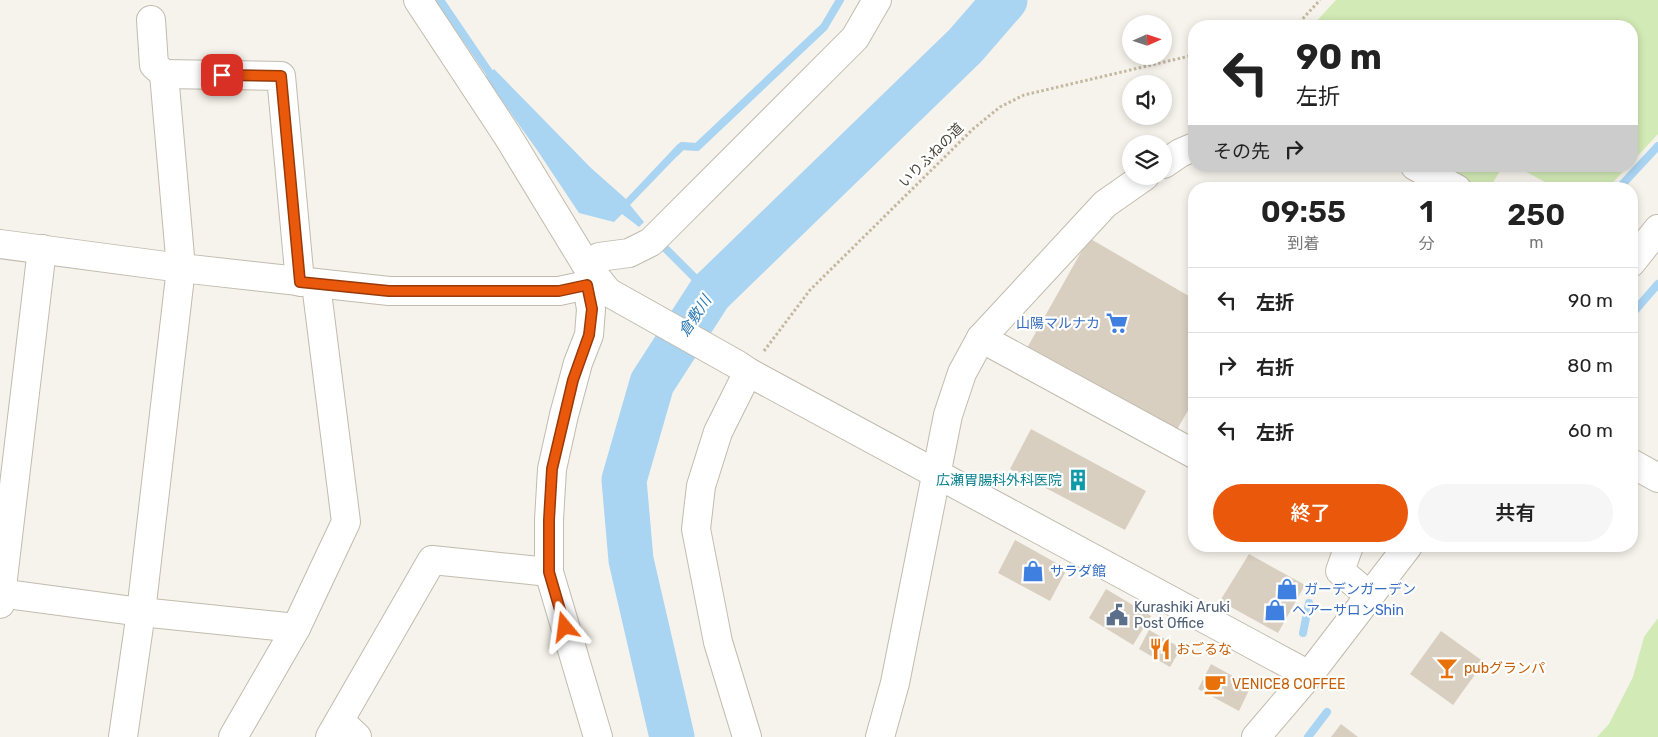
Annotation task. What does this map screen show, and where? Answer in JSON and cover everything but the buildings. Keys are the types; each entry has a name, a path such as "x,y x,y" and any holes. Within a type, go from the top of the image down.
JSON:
{"street":[{"path":"418,0 507,135 589,275 608,292 743,368 1309,675"},
{"path":"0,244 181,268 389,291 559,291 589,275 599,257 629,253 650,242 854,38 876,0"},
{"path":"151,20 154,65 164,74 281,76 308,283 346,522 296,628 233,737"},
{"path":"123,737 141,612 181,268 164,74"},
{"path":"1172,158 1188,150"},
{"path":"1426,172 1444,182"},
{"path":"880,737 894,684 948,415 962,373 981,338 1105,204 1133,185"},
{"path":"1638,254 1658,229"},
{"path":"42,249 0,597 296,628"},
{"path":"589,275 592,309 589,335 578,362 552,469 549,520 549,572 598,737"},
{"path":"981,338 1188,451"},
{"path":"743,368 718,432 701,486 696,529 718,642 747,737"},
{"path":"1638,467 1658,478"},
{"path":"1347,552 1340,571 1370,596"},
{"path":"1256,737 1309,675 1403,552"},
{"path":"342,732 432,560 549,572"}],"path":[{"path":"1302,20 1320,0"},
{"name":"いりふねの道","path":"743,368 810,290 966,136 1000,107 1024,95 1188,56"}],"green space":[{"path":"1336,0 1658,0 1658,134 1638,155 1638,20 1318,20"},
{"path":"1448,172 1499,172 1493,182 1466,182"},
{"path":"1526,172 1623,172 1613,182 1545,182"},
{"path":"1658,618 1658,737 1597,737 1609,724 1633,677 1644,637"}],"water":[{"path":"494,69 591,168 626,199 678,144 684,149 630,205 644,222 639,227 622,214 614,222 579,213 485,77"}],"waterway":[{"path":"440,0 495,81"},
{"path":"675,153 682,146 697,147 824,27 840,0"},
{"name":"倉敷川","path":"672,737 631,560 624,480 652,383 710,293 965,46 1005,0"},
{"path":"1638,168 1658,146"},
{"path":"1625,182 1634,172"},
{"path":"665,248 710,293"},
{"path":"1638,307 1658,284"},
{"path":"1303,633 1309,603"},
{"path":"1308,737 1327,712"}],"place":[{"name":"山陽マルナカ","path":"1117,323"},
{"name":"広瀬胃腸科外科医院","path":"1078,480"},
{"name":"サラダ館","path":"1033,571"},
{"name":"ガーデンガーデン","path":"1287,589"},
{"name":"ヘアーサロンShin","path":"1275,610"},
{"name":"Kurashiki Aruki Post Office","path":"1117,615"},
{"name":"おごるな","path":"1160,649"},
{"name":"pubグランパ","path":"1447,668"},
{"name":"VENICE8 COFFEE","path":"1215,684"}],"route":[{"path":"222,75 281,76 300,282 389,291 559,291 587,285 592,309 589,335 573,380 552,469 549,520 549,572 565,627"}]}
